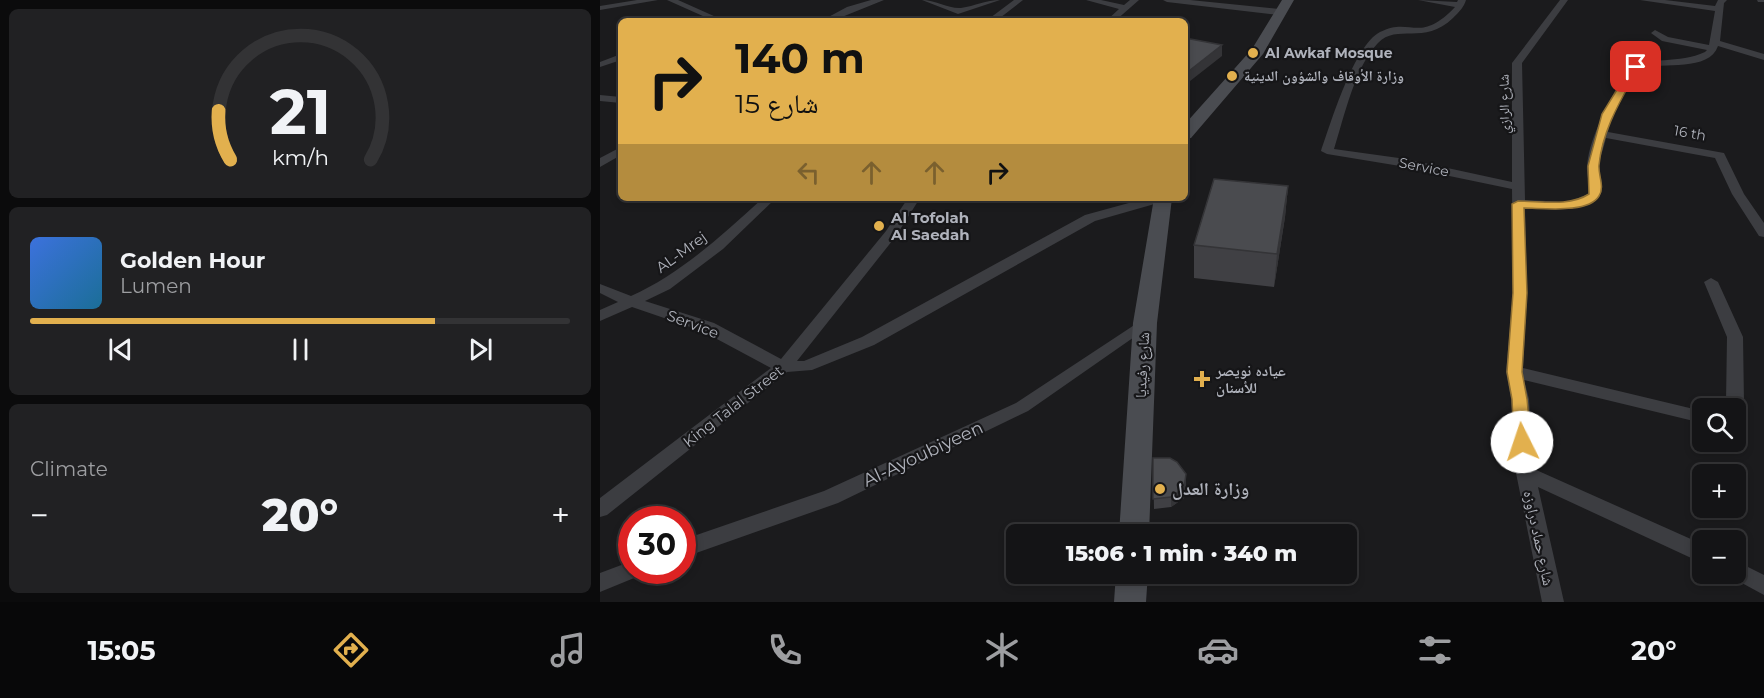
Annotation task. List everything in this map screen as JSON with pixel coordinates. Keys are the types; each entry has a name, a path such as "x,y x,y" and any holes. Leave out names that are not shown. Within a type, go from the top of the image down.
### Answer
{"main road":[{"path":"1188,131 1258,51 1284,6"},
{"name":"شارع رفيديا","path":"1134,524 1144,323 1162,201"},
{"path":"1130,602 1131,584"}],"street":[{"path":"600,9 654,0"},
{"path":"671,0 709,18"},
{"path":"831,18 850,9 880,0"},
{"path":"926,0 958,11 996,0"},
{"path":"994,18 1019,0"},
{"path":"1089,0 1126,8"},
{"path":"1114,18 1135,0"},
{"path":"1167,0 1284,6"},
{"path":"1422,0 1461,2"},
{"name":"شارع الرازي","path":"1519,196 1517,63 1564,0"},
{"path":"1602,134 1607,114 1632,69 1649,64 1691,61 1704,57 1714,45 1722,4 1644,0"},
{"name":"Service","path":"1461,2 1432,30 1390,33 1379,37 1366,52 1350,86 1327,151 1406,163 1519,196 1568,206 1590,200 1596,191 1593,166 1602,134"},
{"path":"1655,33 1665,39 1714,45 1764,57"},
{"path":"602,65 618,58"},
{"path":"600,98 618,100"},
{"name":"16 th","path":"1602,134 1720,155 1738,194 1764,233"},
{"path":"600,163 618,152"},
{"name":"شارع حماد دراوزه","path":"1519,196 1520,293 1514,372 1520,399 1525,473 1553,602"},
{"name":"AL-Mrej","path":"600,316 628,301 665,286 718,246 767,201"},
{"name":"King Talal Street","path":"600,509 783,368 891,233 912,201"},
{"path":"783,368 806,366 868,341 1090,218 1151,201"},
{"path":"1711,282 1735,337 1735,398"},
{"name":"Service","path":"600,288 628,301 708,327 783,368"},
{"name":"Al-Ayoubiyeen","path":"696,544 831,497 1022,407 1144,323"},
{"path":"1514,372 1692,415"},
{"path":"1525,473 1692,549"},
{"path":"600,583 618,576"},
{"path":"1746,576 1764,586"}],"building":[{"path":"1188,39 1222,45 1188,72"},
{"path":"1214,179 1288,186 1277,254 1194,245"},
{"path":"1153,458 1170,458 1177,462 1186,474 1184,488 1171,497 1153,499"}],"place":[{"name":"Al Awkaf Mosque","path":"1253,53"},
{"name":"وزارة الأوقاف والشؤون الدينية","path":"1232,76"},
{"name":"Al Tofolah Al Saedah","path":"879,226"},
{"name":"عياده نويصر للأسنان","path":"1202,379"},
{"name":"وزارة العدل","path":"1160,489"}],"route":[{"path":"1522,442 1520,399 1514,372 1520,293 1518,204 1568,206 1590,200 1594,196 1596,188 1593,166 1607,114 1627,80 1627,74 1636,67"}]}
